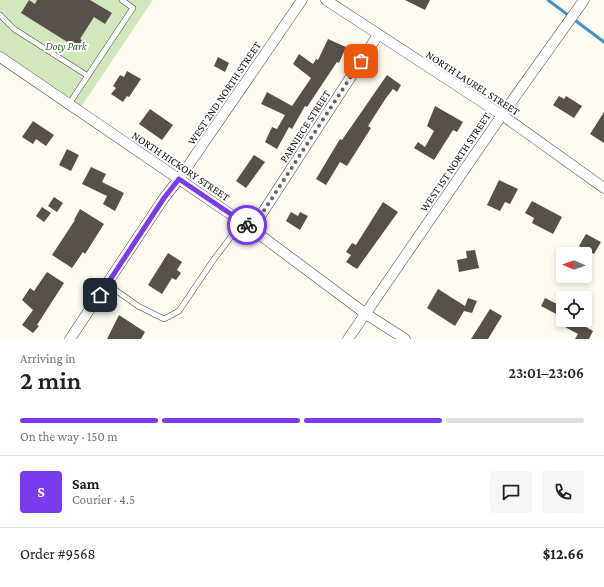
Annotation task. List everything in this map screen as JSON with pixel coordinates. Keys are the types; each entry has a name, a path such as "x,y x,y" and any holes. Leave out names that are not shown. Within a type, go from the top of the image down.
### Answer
{"street":[{"name":"WEST 2ND NORTH STREET","path":"70,339 164,198 179,179 302,0"},
{"name":"NORTH LAUREL STREET","path":"326,0 502,115 604,188"},
{"name":"WEST 1ST NORTH STREET","path":"348,339 502,115 584,0"},
{"name":"PARNIECE STREET","path":"252,229 378,35"},
{"name":"NORTH HICKORY STREET","path":"0,57 242,222 366,314 405,339"}],"lane":[{"path":"69,104 133,8 122,0"},
{"path":"0,15 14,28 88,76"},
{"path":"107,284 138,306 164,319 179,311 212,262 242,222"}],"green space":[{"name":"Doty Park","path":"0,0 153,0 79,110 0,57"}],"building":[{"path":"29,0 35,4 37,0 90,0 112,13 105,24 94,17 80,39 85,42 80,50 21,13"},
{"path":"405,0 430,0 425,10"},
{"path":"328,39 346,47 339,63 337,62 307,107 305,106 292,129 289,127 277,149 265,142 272,127 277,129 285,115 261,104 267,92 292,106 311,78 293,64 299,54 313,64 316,59 318,60"},
{"path":"218,57 229,63 225,72 214,66"},
{"path":"127,71 141,79 129,97 127,96 123,102 111,94 116,88 113,86 120,75 124,77"},
{"path":"387,75 401,85 397,92 393,89 386,98 368,126 371,128 347,166 340,162 326,185 316,179 340,139 342,140"},
{"path":"559,96 564,99 566,96 582,106 574,118 553,105"},
{"path":"435,106 463,122 457,132 453,130 434,160 414,148 418,142 425,147 434,131 427,126"},
{"path":"150,109 173,125 162,140 139,124"},
{"path":"604,112 604,143 590,134"},
{"path":"33,121 54,135 46,146 36,139 33,144 22,137"},
{"path":"67,149 79,155 71,171 59,165"},
{"path":"254,155 265,162 246,188 236,181"},
{"path":"91,167 106,174 102,182 124,193 115,211 103,204 107,196 82,184"},
{"path":"499,180 518,189 510,204 505,202 500,211 487,205"},
{"path":"54,197 63,203 57,212 48,206"},
{"path":"532,201 562,217 553,234 532,223 534,218 525,213"},
{"path":"383,202 398,212 357,269 346,262 351,255 346,252 352,243 356,245"},
{"path":"42,207 51,213 44,222 36,216"},
{"path":"80,209 104,224 85,254 83,252 72,268 52,255 75,220"},
{"path":"291,212 298,216 300,212 308,216 300,230 286,221"},
{"path":"586,234 601,242 594,254 592,253 592,247 579,246"},
{"path":"475,250 479,268 459,272 457,260 467,258 466,251"},
{"path":"168,253 182,262 177,270 181,273 176,280 172,278 162,294 148,285"},
{"path":"47,272 64,283 37,325 39,326 33,333 22,325 33,310 22,300 30,288 34,291"},
{"path":"438,289 465,306 468,298 477,301 472,313 464,311 455,326 427,308"},
{"path":"545,298 556,304 556,314 541,306"},
{"path":"490,309 502,316 488,339 471,339"},
{"path":"119,315 145,332 141,339 107,339"},
{"path":"565,327 586,327 593,331 589,339 575,339 578,334"}],"waterway":[{"path":"548,0 604,42"}],"way so far":[{"path":"247,225 252,229 361,61"}],"route":[{"path":"100,295 164,198 179,179 247,225"}]}
